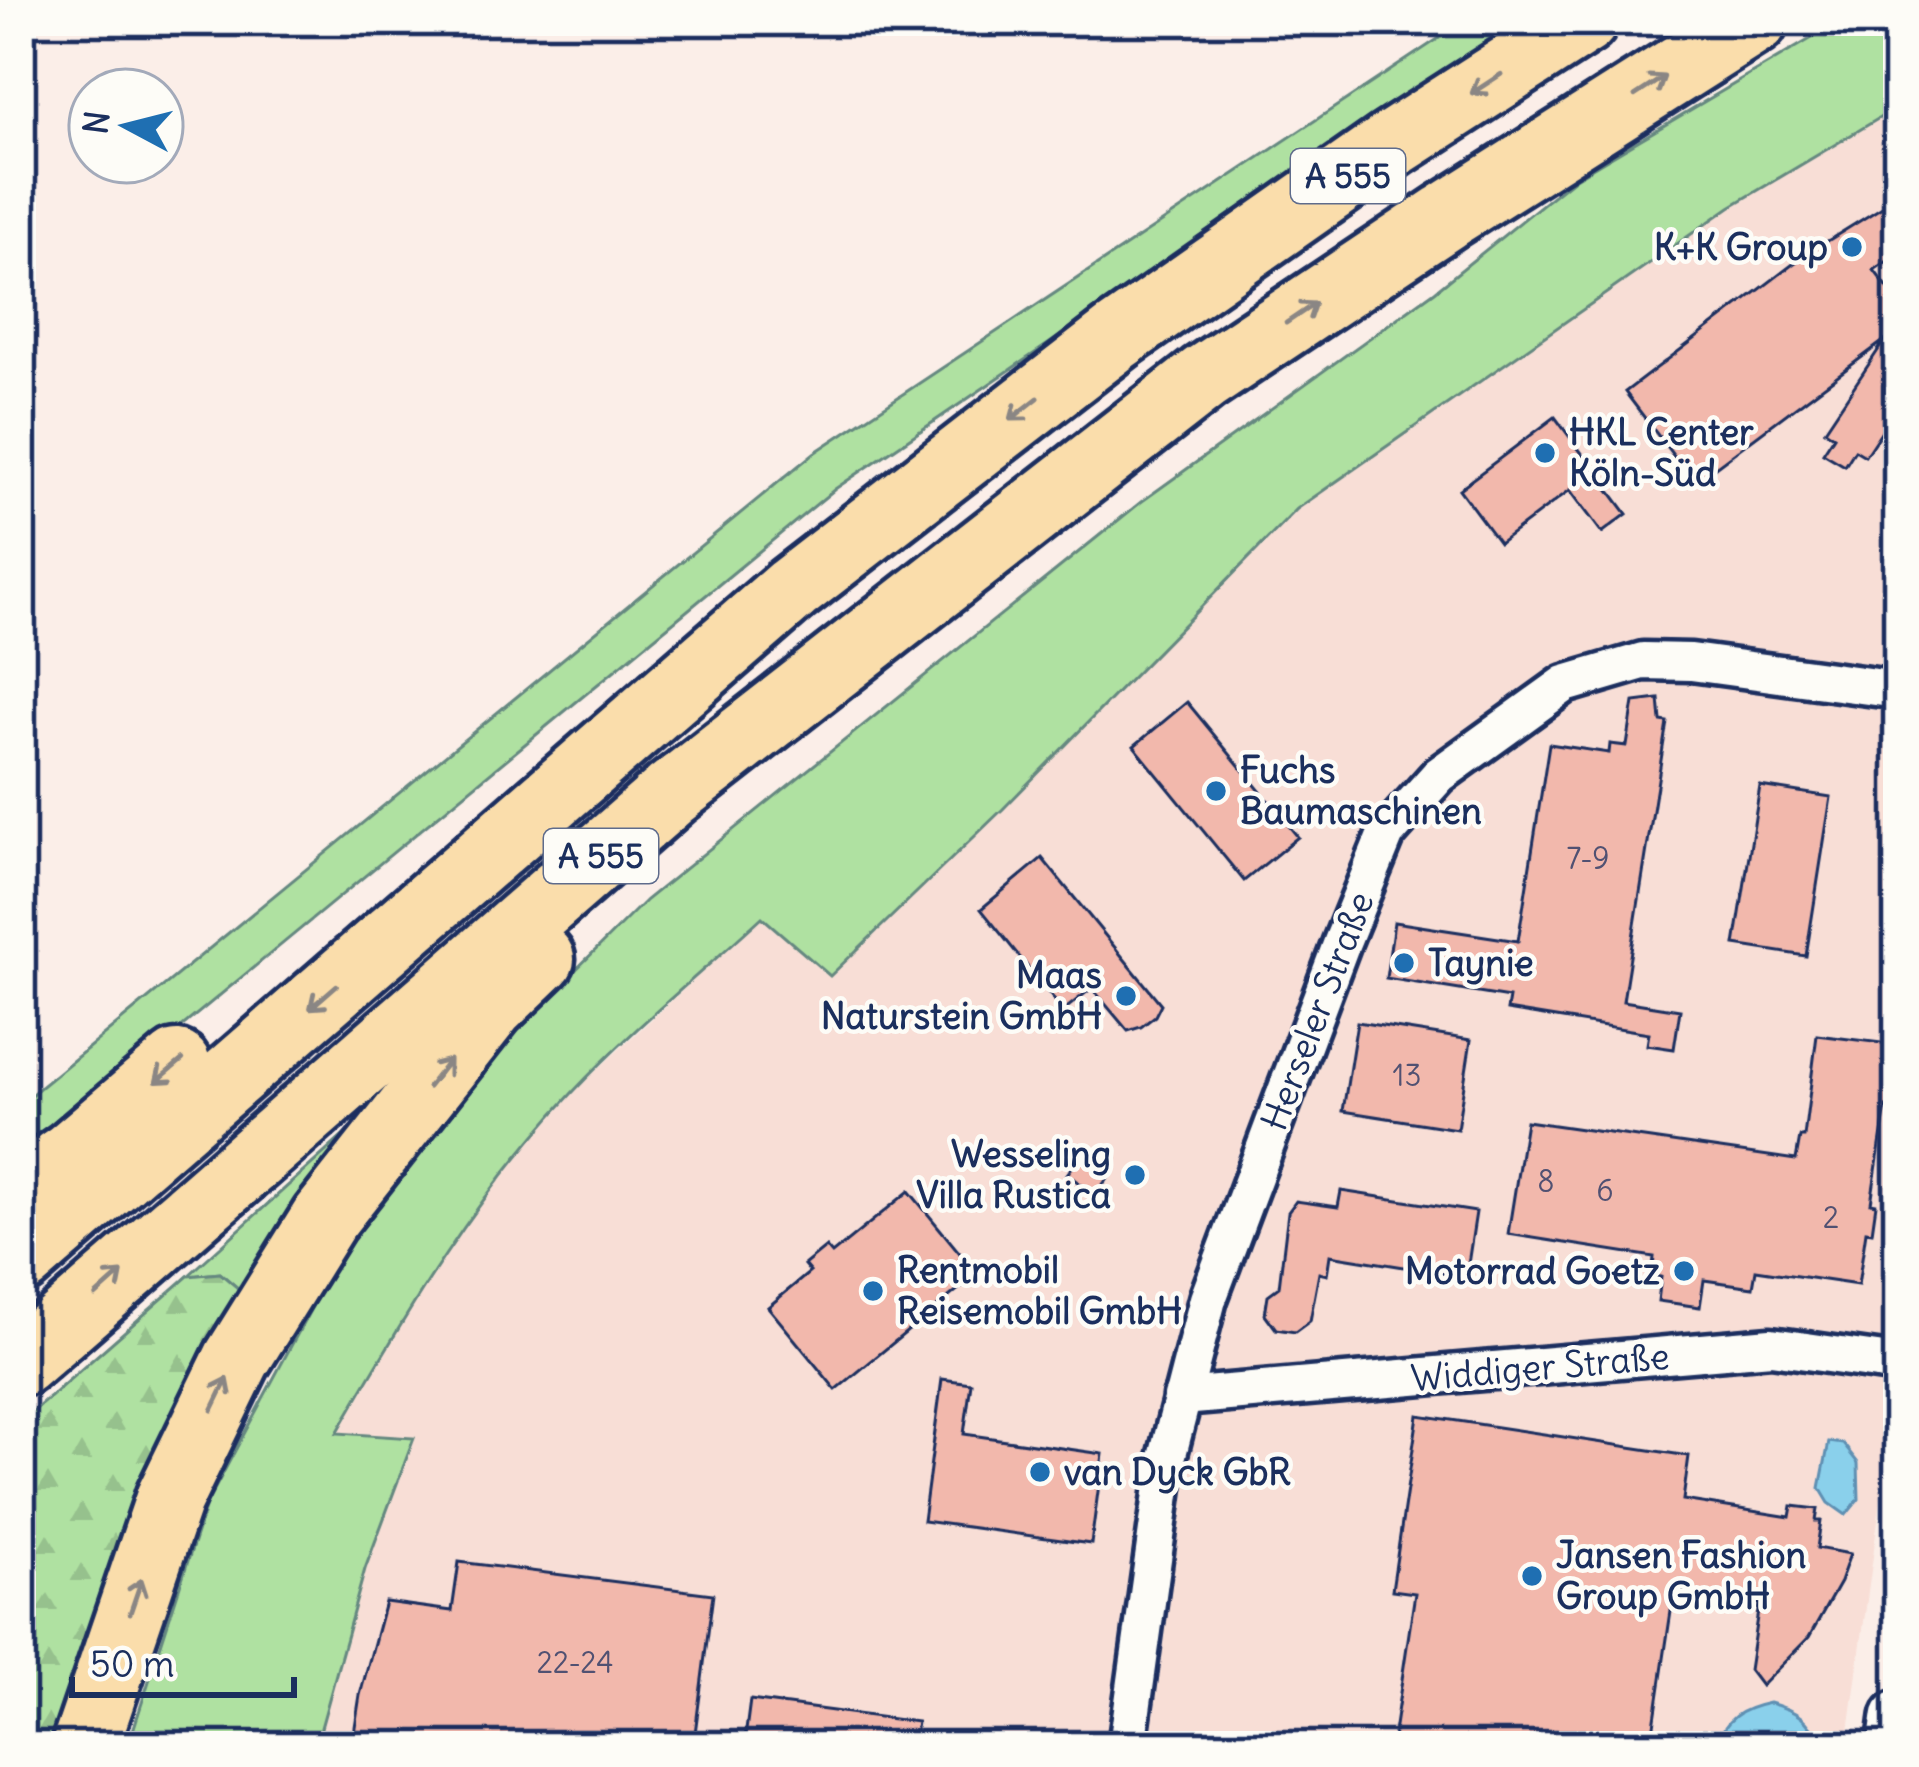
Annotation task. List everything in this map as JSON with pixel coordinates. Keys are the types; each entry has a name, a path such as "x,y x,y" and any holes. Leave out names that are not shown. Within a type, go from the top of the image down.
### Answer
{"highway":[{"name":"A 555","path":"21,1260 792,589 1116,338 1393,144 1584,21"},
{"name":"A 555","path":"21,1362 671,794 1204,378 1445,217 1754,21"},
{"path":"85,1746 170,1499 237,1359 324,1219 490,1007 638,867 1132,469 1204,378"},
{"path":"21,1189 71,1154 508,785 643,681 792,589"}],"main road":[{"path":"1894,1746 1898,1717"}],"street":[{"name":"Herseler Straße","path":"1127,1746 1167,1458 1208,1299 1386,834 1439,775 1565,685 1643,661 1691,662 1898,690"},
{"name":"Widdiger Straße","path":"1182,1397 1771,1346 1898,1364"}],"shaded area":[{"path":"1898,107 1898,1373 1847,1746 316,1746 365,1569 413,1439 336,1434 426,1279 495,1183 574,1091 762,917 830,976 1003,809 1297,509 1730,207"}],"green space":[{"path":"1465,21 1523,21 835,489 50,1135 21,1154 21,1103 814,453"},
{"path":"1841,21 1898,21 1898,107 1730,207 1297,509 1003,809 830,976 762,917 595,1070 473,1214 337,1433 414,1438 365,1569 316,1746 128,1746 206,1505 346,1243 504,1041 646,900 1141,502 1435,291 1575,178"},
{"path":"436,1052 92,1633 175,1415 239,1289 220,1273 188,1276"},
{"path":"220,1273 239,1289 157,1455 54,1746 21,1746 21,1422 188,1276"}],"water":[{"path":"1829,1442 1843,1444 1858,1463 1859,1499 1846,1515 1829,1503 1820,1488"},
{"path":"1769,1703 1801,1717 1820,1746 1715,1746 1735,1716"}],"building":[{"path":"1887,204 1898,222 1898,254 1874,270 1898,302 1898,406 1865,456 1855,450 1845,466 1823,453 1834,436 1825,430 1885,340 1694,483 1625,392 1805,255"},
{"name":"HKL Center Köln-Süd","path":"1555,417 1627,514 1602,533 1570,490 1499,543 1459,489"},
{"path":"1659,699 1661,721 1667,722 1623,1001 1680,1010 1674,1049 1647,1045 1649,1033 1507,1010 1509,998 1386,978 1394,922 1518,941 1549,744 1609,753 1610,744 1627,746 1634,702"},
{"name":"Fuchs Baumaschinen","path":"1187,702 1298,837 1244,881 1134,746"},
{"path":"1760,786 1831,797 1806,956 1735,945"},
{"path":"1042,858 1161,1004 1141,1027 1128,1031 1092,988 1063,1011 981,909"},
{"path":"1357,1022 1471,1040 1457,1129 1343,1111"},
{"path":"1817,1035 1898,1045 1898,1109 1886,1107 1871,1203 1876,1204 1872,1232 1866,1231 1858,1285 1756,1270 1753,1287 1704,1280 1700,1307 1658,1301 1661,1277 1652,1276 1654,1257 1508,1234 1526,1121 1796,1160 1800,1137 1804,1137"},
{"path":"1082,1154 1110,1175 1095,1195 1067,1174"},
{"name":"Rentmobil Reisemobil GmbH","path":"909,1191 977,1274 836,1390 768,1307 810,1272 804,1265 826,1247 832,1254"},
{"path":"1341,1191 1476,1212 1466,1277 1330,1255 1327,1275 1319,1273 1310,1321 1295,1332 1276,1329 1265,1314 1268,1295 1279,1287 1288,1212 1296,1201 1338,1207"},
{"path":"942,1379 971,1383 964,1434 1103,1454 1091,1544 923,1521"},
{"name":"Jansen Fashion Group GmbH","path":"1418,1415 1689,1456 1683,1500 1790,1517 1792,1506 1818,1509 1817,1548 1850,1554 1840,1582 1809,1637 1761,1686 1749,1670 1759,1604 1674,1591 1651,1746 1392,1746 1415,1593 1392,1590"},
{"path":"459,1562 713,1594 694,1741 659,1736 657,1746 352,1746 385,1602 452,1611"},
{"path":"750,1700 917,1722 913,1746 744,1746"}],"place":[{"name":"K+K Group","path":"1852,247"},
{"name":"HKL Center Köln-Süd","path":"1545,453"},
{"name":"Fuchs Baumaschinen","path":"1216,791"},
{"name":"Taynie","path":"1404,963"},
{"name":"Maas Naturstein GmbH","path":"1126,996"},
{"name":"Wesseling Villa Rustica","path":"1135,1175"},
{"name":"Motorrad Goetz","path":"1684,1271"},
{"name":"Rentmobil Reisemobil GmbH","path":"873,1291"},
{"name":"van Dyck GbR","path":"1040,1472"},
{"name":"Jansen Fashion Group GmbH","path":"1532,1576"}]}
